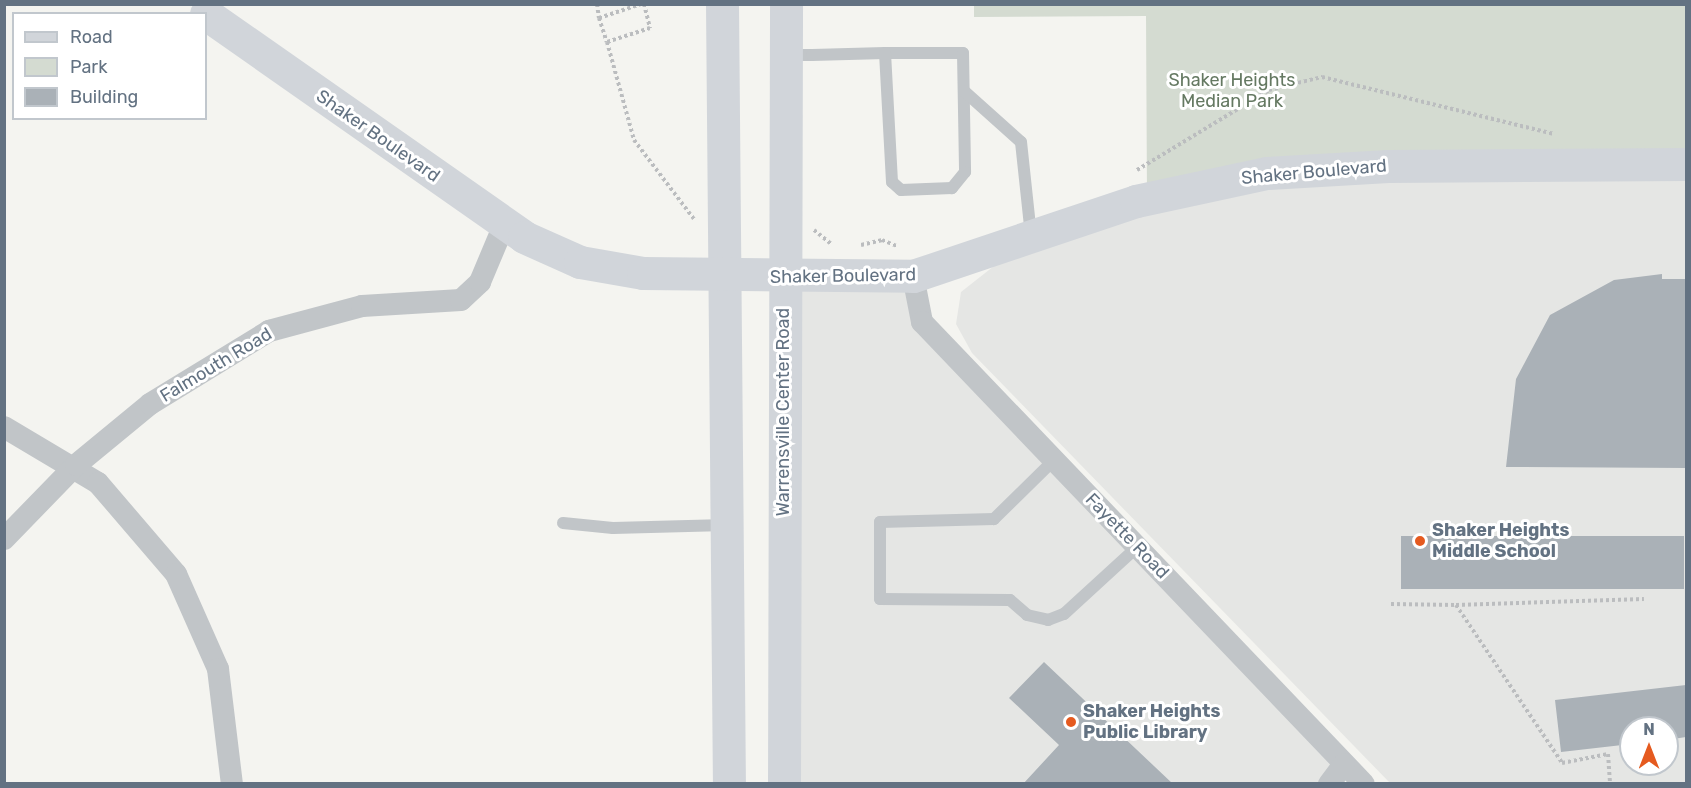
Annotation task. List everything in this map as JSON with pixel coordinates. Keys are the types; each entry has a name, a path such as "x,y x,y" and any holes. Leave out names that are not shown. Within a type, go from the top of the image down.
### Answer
{"main road":[{"path":"722,4 727,277 729,783"},
{"name":"Warrensville Center Road","path":"784,783 786,4"},
{"name":"Shaker Boulevard","path":"207,15 504,225 551,251 599,267 727,277 913,276 1136,201 1267,173 1417,165 1686,164"}],"street":[{"name":"Falmouth Road","path":"4,539 76,465 190,376 268,331 362,306 461,300 480,282 504,225"},
{"name":"Fayette Road","path":"913,276 922,322 1364,783"},
{"path":"4,427 76,465 118,501 157,546 193,603 218,669 232,783"},
{"path":"1329,783 1344,764"}],"lane":[{"path":"787,55 963,53 965,172 960,184 901,190 888,173 885,54"},
{"path":"964,91 1021,142 1031,238"},
{"path":"1055,459 994,519 880,522 880,598 1010,600 1027,615 1048,620 1064,614 1137,547"},
{"path":"563,523 613,528 727,525"}],"path":[{"path":"597,4 634,140 695,220"},
{"path":"599,18 642,4 650,28 607,42"},
{"path":"1391,604 1456,605 1644,599"},
{"path":"1456,605 1562,763 1608,754 1610,783"}],"shaded area":[{"name":"Shaker Heights Middle School","path":"1686,176 1686,783 1390,783 972,353 956,324 961,292 994,266 1101,225 1278,183"},
{"path":"785,278 893,278 1344,764 1329,784 784,784"}],"green space":[{"name":"Shaker Heights Median Park","path":"974,5 1686,5 1686,164 1426,165 1147,199 1146,16 974,17"}],"building":[{"name":"Shaker Heights Middle School","path":"1662,274 1662,279 1686,279 1686,468 1506,467 1516,379 1550,315 1614,280"},
{"name":"Shaker Heights Middle School","path":"1401,536 1684,536 1684,589 1401,589"},
{"name":"Shaker Heights Public Library","path":"1044,662 1173,784 1023,784 1059,745 1009,698"},
{"path":"1686,685 1686,737 1679,738 1679,716 1619,716 1619,745 1561,752 1555,700"}],"place":[{"name":"Shaker Heights Middle School","path":"1420,541"},
{"name":"Shaker Heights Public Library","path":"1071,722"}]}
